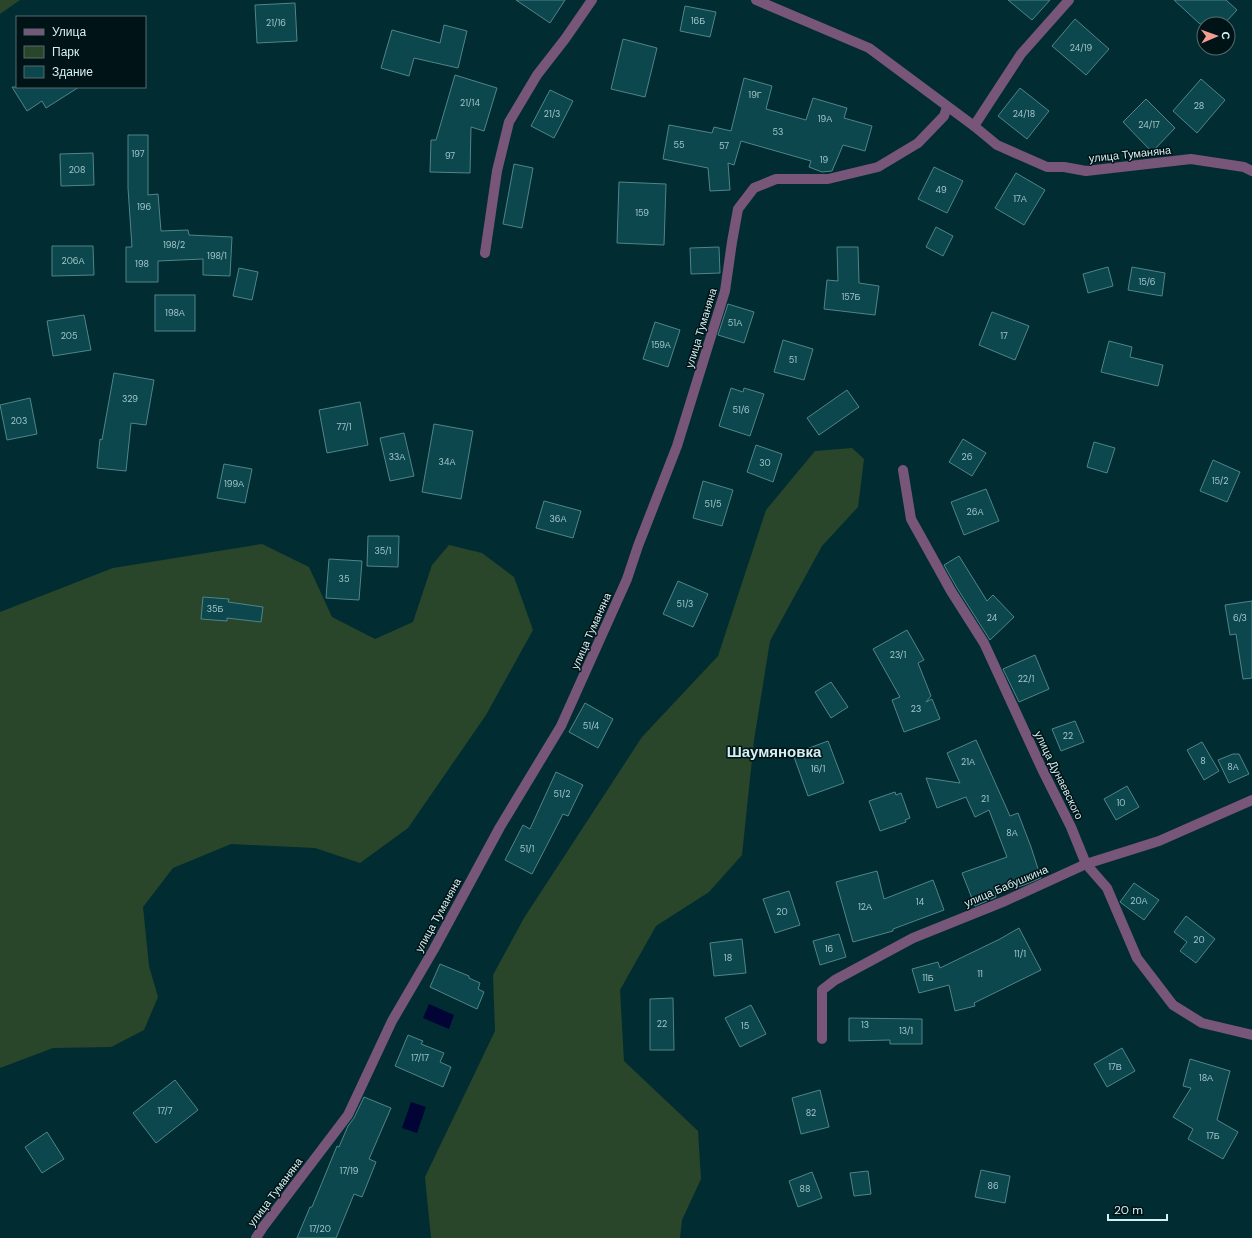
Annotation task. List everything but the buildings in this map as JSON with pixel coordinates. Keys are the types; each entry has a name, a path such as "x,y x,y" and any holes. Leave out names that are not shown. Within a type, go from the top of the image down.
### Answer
{"street":[{"path":"485,253 497,171 509,122 537,75 565,39 592,0"},
{"name":"улица Туманяна","path":"756,0 869,48 974,126 997,145 1047,167 1064,167 1086,171 1191,159 1249,167"},
{"path":"974,126 1021,54 1069,0"},
{"name":"улица Туманяна","path":"256,1238 348,1115 392,1021 434,949 500,827 561,726 627,579 638,546 677,446 725,291 738,209 754,188 776,178 828,179 878,167 918,143 944,116 947,107"},
{"name":"улица Дунаевского","path":"903,470 911,519 951,591 984,643 1042,769 1071,827 1086,864 1107,888 1137,958 1173,1005 1202,1023 1252,1036"},
{"name":"улица Бабушкина","path":"822,1039 822,990 834,980 913,938 1005,901 1086,864 1159,841 1252,800"}],"green space":[{"path":"0,0 20,0 0,14"},
{"path":"852,448 864,459 858,507 822,546 770,641 754,740 742,855 709,892 656,926 620,990 624,1061 698,1131 701,1179 682,1220 680,1238 431,1238 425,1177 495,1031 493,975 524,918 642,737 718,656 766,510 815,451"},
{"path":"262,544 309,567 332,617 375,639 413,622 432,565 449,545 482,553 514,577 533,630 486,715 408,828 360,863 315,848 231,844 173,868 143,907 149,966 158,997 144,1030 111,1047 53,1048 0,1068 0,612 113,568"}],"shaded area":[{"path":"429,1004 454,1015 449,1029 423,1018"},
{"path":"411,1102 426,1107 417,1133 402,1128"}],"district":[{"name":"Шаумяновка","path":"774,752"}]}
